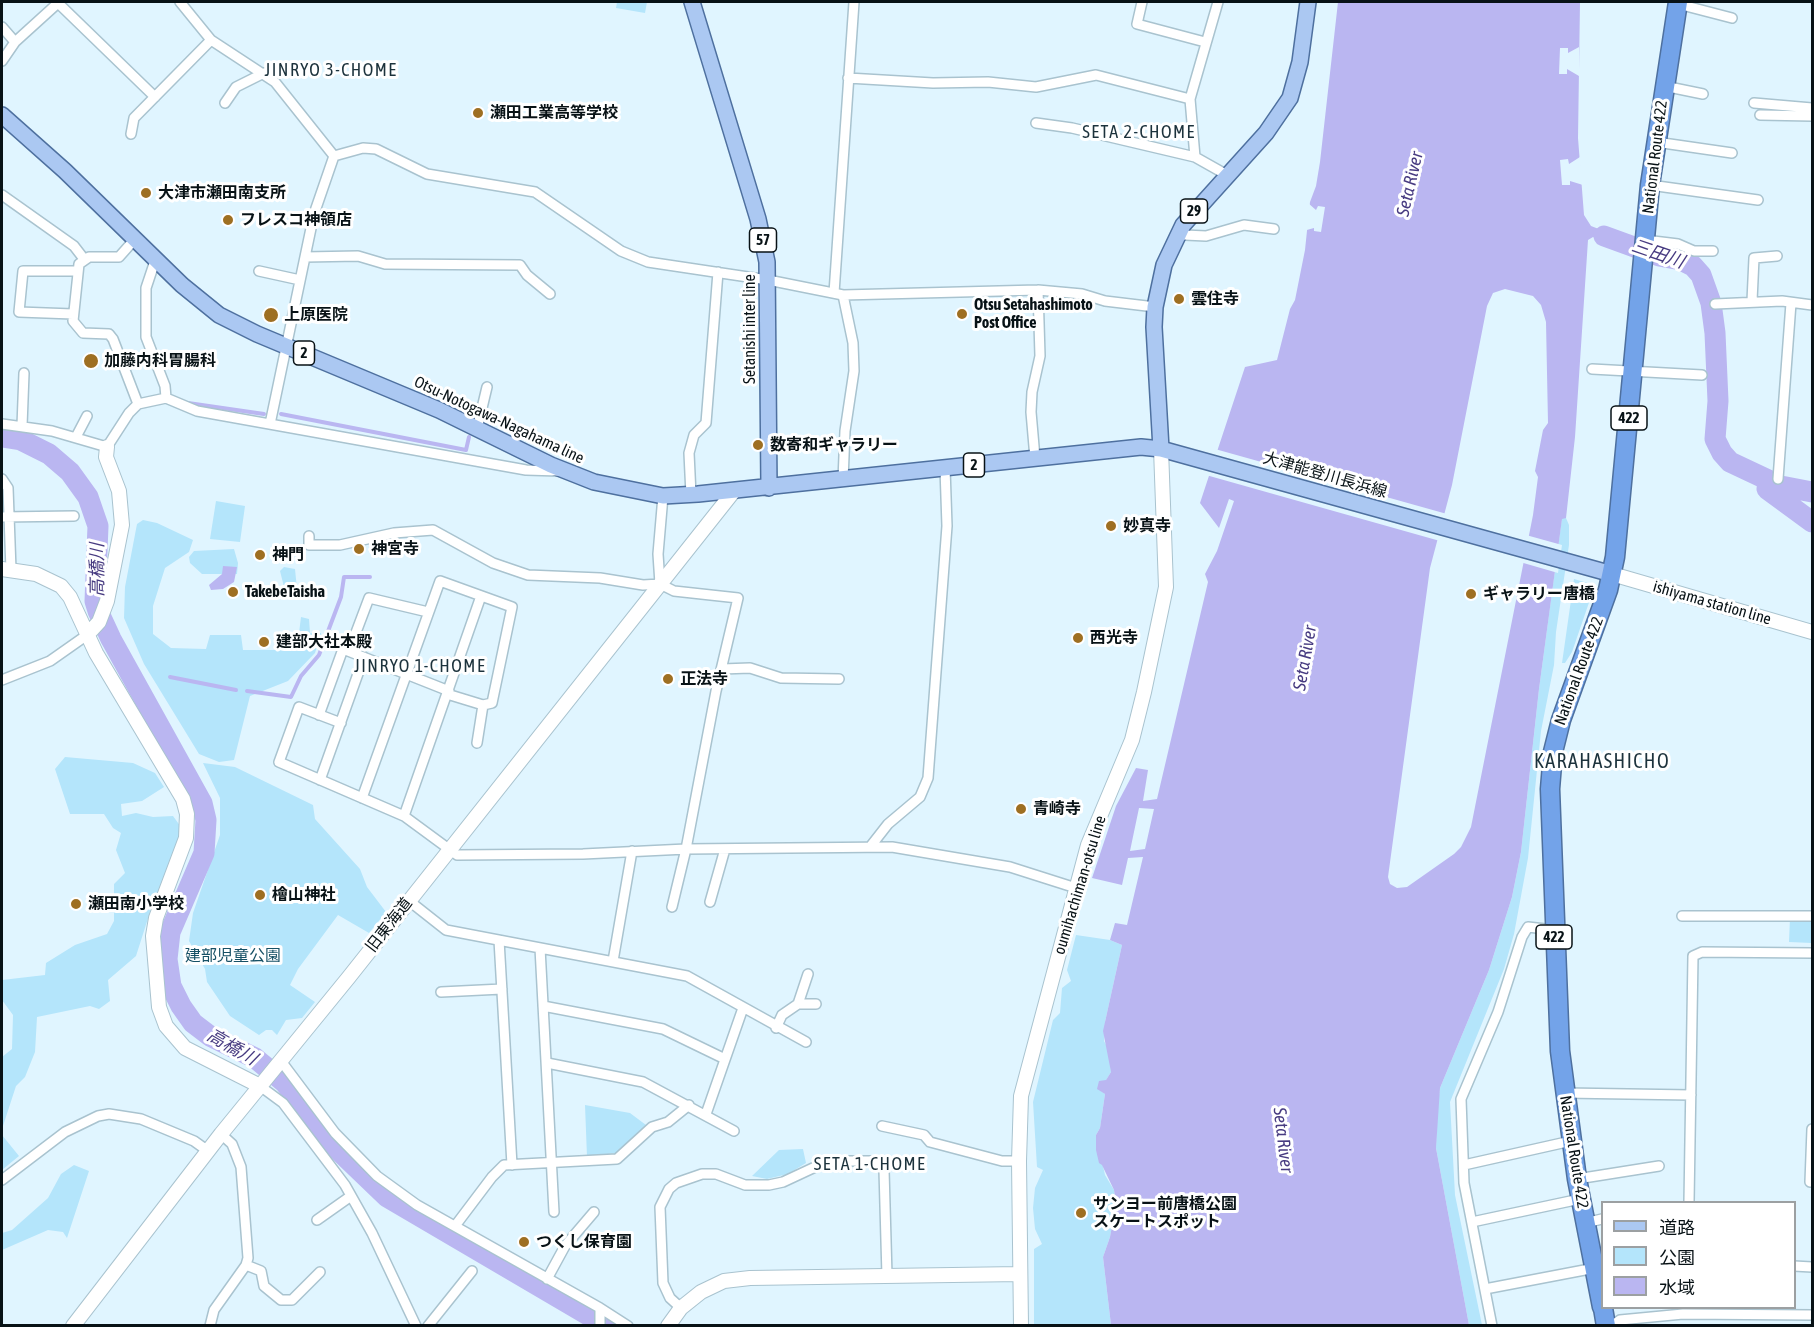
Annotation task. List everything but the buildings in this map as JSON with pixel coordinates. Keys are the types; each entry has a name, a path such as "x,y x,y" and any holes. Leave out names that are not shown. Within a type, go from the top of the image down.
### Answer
{"highway":[{"name":"National Route 422","path":"1601,1293 1594,1221 1580,1199 1559,1033 1549,821 1553,752 1567,701 1612,574 1650,185 1678,3"},
{"name":"National Route 422","path":"1603,1309 1606,1326"}],"main road":[{"name":"Setanishi inter line","path":"692,2 758,219 768,280 769,488"},
{"name":"29","path":"1161,449 1155,307 1164,265 1178,232 1266,133 1290,98 1300,62 1308,2"},
{"name":"Otsu-Notogawa-Nagahama line","path":"2,115 219,315 439,410 561,470 594,482 663,496 691,495 1140,447 1180,453"},
{"name":"大津能登川長浜線","path":"1180,453 1612,574"}],"street":[{"path":"2,61 15,42 58,2 155,97"},
{"path":"180,2 211,40 275,82 334,156"},
{"path":"843,480 845,431 854,371 853,343 838,294 848,78 854,2"},
{"path":"1142,2 1137,24 1205,42"},
{"path":"1195,157 1190,99 1218,2"},
{"path":"1678,3 1732,18"},
{"path":"2,27 15,42"},
{"path":"131,134 134,118 211,40"},
{"path":"225,103 236,87 264,73"},
{"path":"848,78 933,83 988,82 1036,87 1096,75 1190,99"},
{"path":"1664,86 1703,94"},
{"path":"1754,103 1812,108"},
{"path":"1760,115 1771,118 1812,116"},
{"path":"1036,123 1072,128 1195,157 1227,175"},
{"path":"1656,142 1732,153"},
{"path":"334,156 363,148 376,149 436,176 535,192 630,256 648,262 768,280 838,294 1038,290 1082,294 1105,301 1155,307"},
{"path":"270,424 314,214 334,156"},
{"path":"1650,185 1758,200"},
{"path":"2,195 74,246 84,258"},
{"path":"1178,232 1185,236 1206,236 1244,225 1274,229"},
{"path":"84,258 119,257 135,239"},
{"path":"1645,241 1678,244 1694,251 1713,251"},
{"path":"305,257 358,256 385,264 520,266 527,275 550,294"},
{"path":"1752,301 1754,258 1777,256"},
{"path":"84,258 77,271 73,321 83,333 109,334 113,339 138,404"},
{"path":"156,258 146,288 146,337 165,386 166,398"},
{"path":"73,314 19,312 23,271 77,271"},
{"path":"259,271 300,280"},
{"path":"691,495 690,453 694,435 706,423 718,272"},
{"path":"1035,458 1031,412 1032,392 1040,356 1038,290"},
{"path":"1715,304 1752,301 1812,305"},
{"path":"1778,479 1791,303"},
{"path":"1592,369 1702,375"},
{"path":"22,426 24,373"},
{"path":"477,429 487,387"},
{"path":"2,680 50,661 90,632 107,601 117,556 122,515 119,490 106,457 107,447 129,412 138,404 166,398 197,411 526,470 561,470"},
{"path":"76,438 87,416"},
{"path":"2,424 22,426 107,447"},
{"name":"oumihachiman-otsu line","path":"1021,1326 1018,1161 1021,1096 1093,831 1132,740 1164,600 1166,564 1161,449"},
{"path":"870,847 888,824 920,797 928,778 946,526 945,468"},
{"path":"2,479 8,488 5,517 6,570 36,574 62,585 183,799 187,814 186,838 156,918 153,936 162,1016 175,1038 185,1048 262,1083 283,1103 351,1196 416,1326"},
{"name":"旧東海道","path":"73,1326 221,1134 734,491"},
{"path":"660,584 658,554 663,496"},
{"path":"5,517 74,516"},
{"path":"309,536 309,545 340,545 394,534 433,530 493,563 522,574 600,578 642,585 660,584 674,591 738,598 672,907"},
{"name":"ishiyama station line","path":"1612,574 1812,632"},
{"path":"319,715 343,649 406,674 448,693 483,705 492,703 512,607 440,581 428,612 406,674 362,798"},
{"path":"404,816 481,596"},
{"path":"349,651 369,598 428,612"},
{"path":"320,780 364,657"},
{"path":"722,669 750,668 781,678 839,679"},
{"path":"477,743 483,705"},
{"path":"340,723 299,707 279,762 404,816 457,855 870,847 927,852 992,864 1076,888"},
{"path":"710,902 725,849"},
{"path":"613,961 632,851"},
{"path":"408,900 446,930 687,976 776,1028 806,1042"},
{"path":"1682,916 1812,916"},
{"path":"1492,1326 1472,1222 1464,1165 1461,1099 1498,1012 1522,937 1528,927 1554,930"},
{"path":"499,940 512,1165"},
{"path":"540,948 554,1212"},
{"path":"1689,1201 1693,956 1702,952 1812,953"},
{"path":"776,1028 782,1015 798,1004 808,974"},
{"path":"441,992 502,989"},
{"path":"798,1004 816,1005"},
{"path":"543,1006 663,1029 725,1059"},
{"path":"706,1114 743,1008"},
{"path":"279,1063 335,1133 377,1176 417,1205 628,1326"},
{"path":"546,1063 643,1082 734,1131"},
{"path":"1565,1093 1691,1095"},
{"path":"455,1226 492,1177 504,1166 617,1159 652,1127 668,1122 689,1105"},
{"path":"2,1180 65,1132 109,1114 141,1119 194,1141 208,1151"},
{"path":"882,1126 924,1135 930,1142 1002,1161 1018,1161"},
{"path":"1812,1129 1810,1182 1812,1182"},
{"path":"210,1326 218,1303 246,1265 241,1167 232,1144 221,1134"},
{"path":"1464,1165 1571,1141"},
{"path":"681,1308 670,1298 663,1283 660,1207 663,1198 676,1183 702,1174 716,1174 745,1185 769,1185 783,1182 828,1161 875,1161 884,1170 887,1276"},
{"path":"1577,1179 1659,1166"},
{"path":"317,1220 351,1196"},
{"path":"1472,1222 1580,1199"},
{"path":"547,1279 565,1246 594,1212"},
{"path":"1485,1289 1596,1259"},
{"path":"246,1265 261,1271 264,1286 281,1300 292,1300 320,1272"},
{"path":"1796,1266 1812,1267"},
{"path":"428,1326 472,1271"},
{"path":"668,1326 681,1308 701,1292 724,1281 750,1278 1020,1274"},
{"path":"600,1311 600,1326"},
{"path":"1611,1326 1620,1320 1683,1314 1812,1315"}],"green space":[{"path":"617,2 647,2 645,13 616,8"},
{"path":"216,501 245,506 240,542 210,539"},
{"path":"1562,518 1566,518 1569,525 1569,545 1556,632 1554,665 1541,731 1528,858 1514,934 1504,969 1450,1102 1455,1195 1482,1325 1469,1325 1436,1148 1437,1109 1440,1088 1489,970 1512,897 1521,852 1539,689"},
{"path":"143,520 157,523 193,540 189,552 165,568 153,606 153,634 171,648 206,649 210,635 241,635 243,650 276,650 277,635 299,633 301,617 309,619 310,633 321,633 315,653 288,681 250,696 234,760 219,762 199,754 144,664 124,618 125,587 137,524"},
{"path":"234,549 238,563 237,574 202,574 190,563 189,557 194,551"},
{"path":"284,567 295,569 297,589 295,592 287,591 284,587 280,571"},
{"path":"1574,579 1591,584 1594,588 1572,652 1565,663 1562,663"},
{"path":"65,757 133,763 155,773 164,787 142,801 121,804 122,816 136,813 153,817 173,816 181,827 180,842 151,909 136,956 108,980 110,1001 99,1009 90,1006 37,1017 35,1052 25,1077 16,1086 2,1129 2,1057 12,1049 13,1015 2,1000 2,980 45,975 46,963 75,945 107,934 114,921 114,884 125,873 116,850 121,833 113,828 104,814 70,814 55,769"},
{"name":"建部児童公園","path":"203,763 235,767 313,805 315,819 360,869 367,887 386,912 369,933 338,915 298,969 290,985 315,1002 302,1018 286,1020 277,1035 272,1030 266,1030 259,1035 230,1016 207,982 205,969 189,941 193,913 220,835 220,798"},
{"path":"1790,918 1812,921 1812,943 1789,942"},
{"path":"1076,935 1110,940 1122,945 1105,1022 1104,1041 1109,1050 1111,1072 1100,1090 1105,1094 1100,1128 1096,1135 1105,1175 1114,1190 1116,1204 1110,1237 1103,1257 1111,1325 1034,1325 1034,1249 1042,1244 1035,1229 1033,1208 1035,1188 1043,1170 1037,1167 1033,1102 1053,1020 1060,1013 1062,988 1071,981 1067,970"},
{"path":"585,1105 630,1113 646,1125 616,1153 587,1157"},
{"path":"2,1135 19,1156 2,1170"},
{"path":"803,1149 806,1163 788,1174 767,1179 752,1176 779,1150"},
{"path":"74,1165 89,1171 67,1238 63,1232 48,1230 2,1250 2,1233 12,1230 48,1198 61,1174"}],"water":[{"name":"Seta River","path":"1338,2 1580,2 1578,138 1584,215 1591,226 1630,241 1630,252 1593,237 1588,240 1575,437 1566,518 1562,519 1539,689 1521,852 1512,897 1489,970 1440,1088 1436,1148 1469,1325 1111,1325 1103,1257 1110,1237 1116,1204 1114,1190 1099,1163 1096,1150 1096,1135 1100,1128 1105,1094 1097,1089 1099,1081 1106,1080 1111,1072 1103,1031 1122,945 1110,940 1115,923 1127,925 1143,857 1128,858 1122,885 1092,878 1116,806 1136,768 1148,770 1143,801 1157,799 1208,582 1205,574 1217,551 1234,501 1229,499 1219,528 1200,503 1245,367 1277,360 1290,309 1295,300 1305,250 1310,202 1316,186","holes":["1505,289 1533,296 1541,305 1546,322 1548,423 1543,430 1535,471 1538,477 1533,515 1471,827 1461,847 1454,854 1407,887 1397,888 1390,884 1388,877 1430,568 1452,485 1487,306 1493,293","1139,808 1154,809 1145,849 1130,851"]},
{"path":"223,566 237,567 234,582 223,589 211,590 209,585 222,574"}],"pier":[{"path":"1579,47 1579,76 1567,69 1567,74 1559,74 1560,48 1568,48 1568,53"},
{"path":"1580,157 1583,185 1570,181 1570,185 1562,185 1560,160 1568,159 1569,164"},
{"path":"1308,203 1316,210 1318,206 1325,207 1321,232 1314,231 1314,228 1303,231"},
{"path":"1215,449 1447,514 1440,541 1206,475"},
{"path":"1526,535 1562,545 1558,573 1520,562"}],"waterway":[{"name":"三田川","path":"1604,236 1659,256 1681,260 1693,266 1701,275 1711,303 1715,333 1718,401 1715,439 1722,453 1730,462 1781,486 1812,492"},
{"path":"188,403 264,414"},
{"path":"281,414 466,450 469,437"},
{"name":"高橋川","path":"2,437 21,440 49,454 70,472 88,497 98,526 95,601 98,611 111,639 202,803 206,820 204,853 170,932 167,959 171,986 181,1006 193,1023 210,1036 255,1058 285,1083 337,1149 387,1197 607,1326"},
{"path":"1767,489 1812,522"},
{"path":"247,691 291,697 301,676 319,655 341,597 344,577 370,577"},
{"path":"170,677 236,690"}],"place":[{"name":"瀬田工業高等学校","path":"478,113"},
{"name":"大津市瀬田南支所","path":"146,193"},
{"name":"フレスコ神領店","path":"228,220"},
{"name":"雲住寺","path":"1179,299"},
{"name":"Otsu Setahashimoto Post Office","path":"962,314"},
{"name":"上原医院","path":"271,315"},
{"name":"加藤内科胃腸科","path":"91,361"},
{"name":"数寄和ギャラリー","path":"758,445"},
{"name":"妙真寺","path":"1111,526"},
{"name":"神宮寺","path":"359,549"},
{"name":"神門","path":"260,555"},
{"name":"TakebeTaisha","path":"233,592"},
{"name":"ギャラリー唐橋","path":"1471,594"},
{"name":"西光寺","path":"1078,638"},
{"name":"建部大社本殿","path":"264,642"},
{"name":"正法寺","path":"668,679"},
{"name":"青崎寺","path":"1021,809"},
{"name":"檜山神社","path":"260,895"},
{"name":"瀬田南小学校","path":"76,904"},
{"name":"サンヨー前唐橋公園 スケートスポット","path":"1081,1213"},
{"name":"つくし保育園","path":"524,1242"}],"district":[{"name":"JINRYO 3-CHOME","path":"331,70"},
{"name":"SETA 2-CHOME","path":"1139,132"},
{"name":"JINRYO 1-CHOME","path":"420,666"},
{"name":"KARAHASHICHO","path":"1602,762"},
{"name":"SETA 1-CHOME","path":"870,1164"}]}
